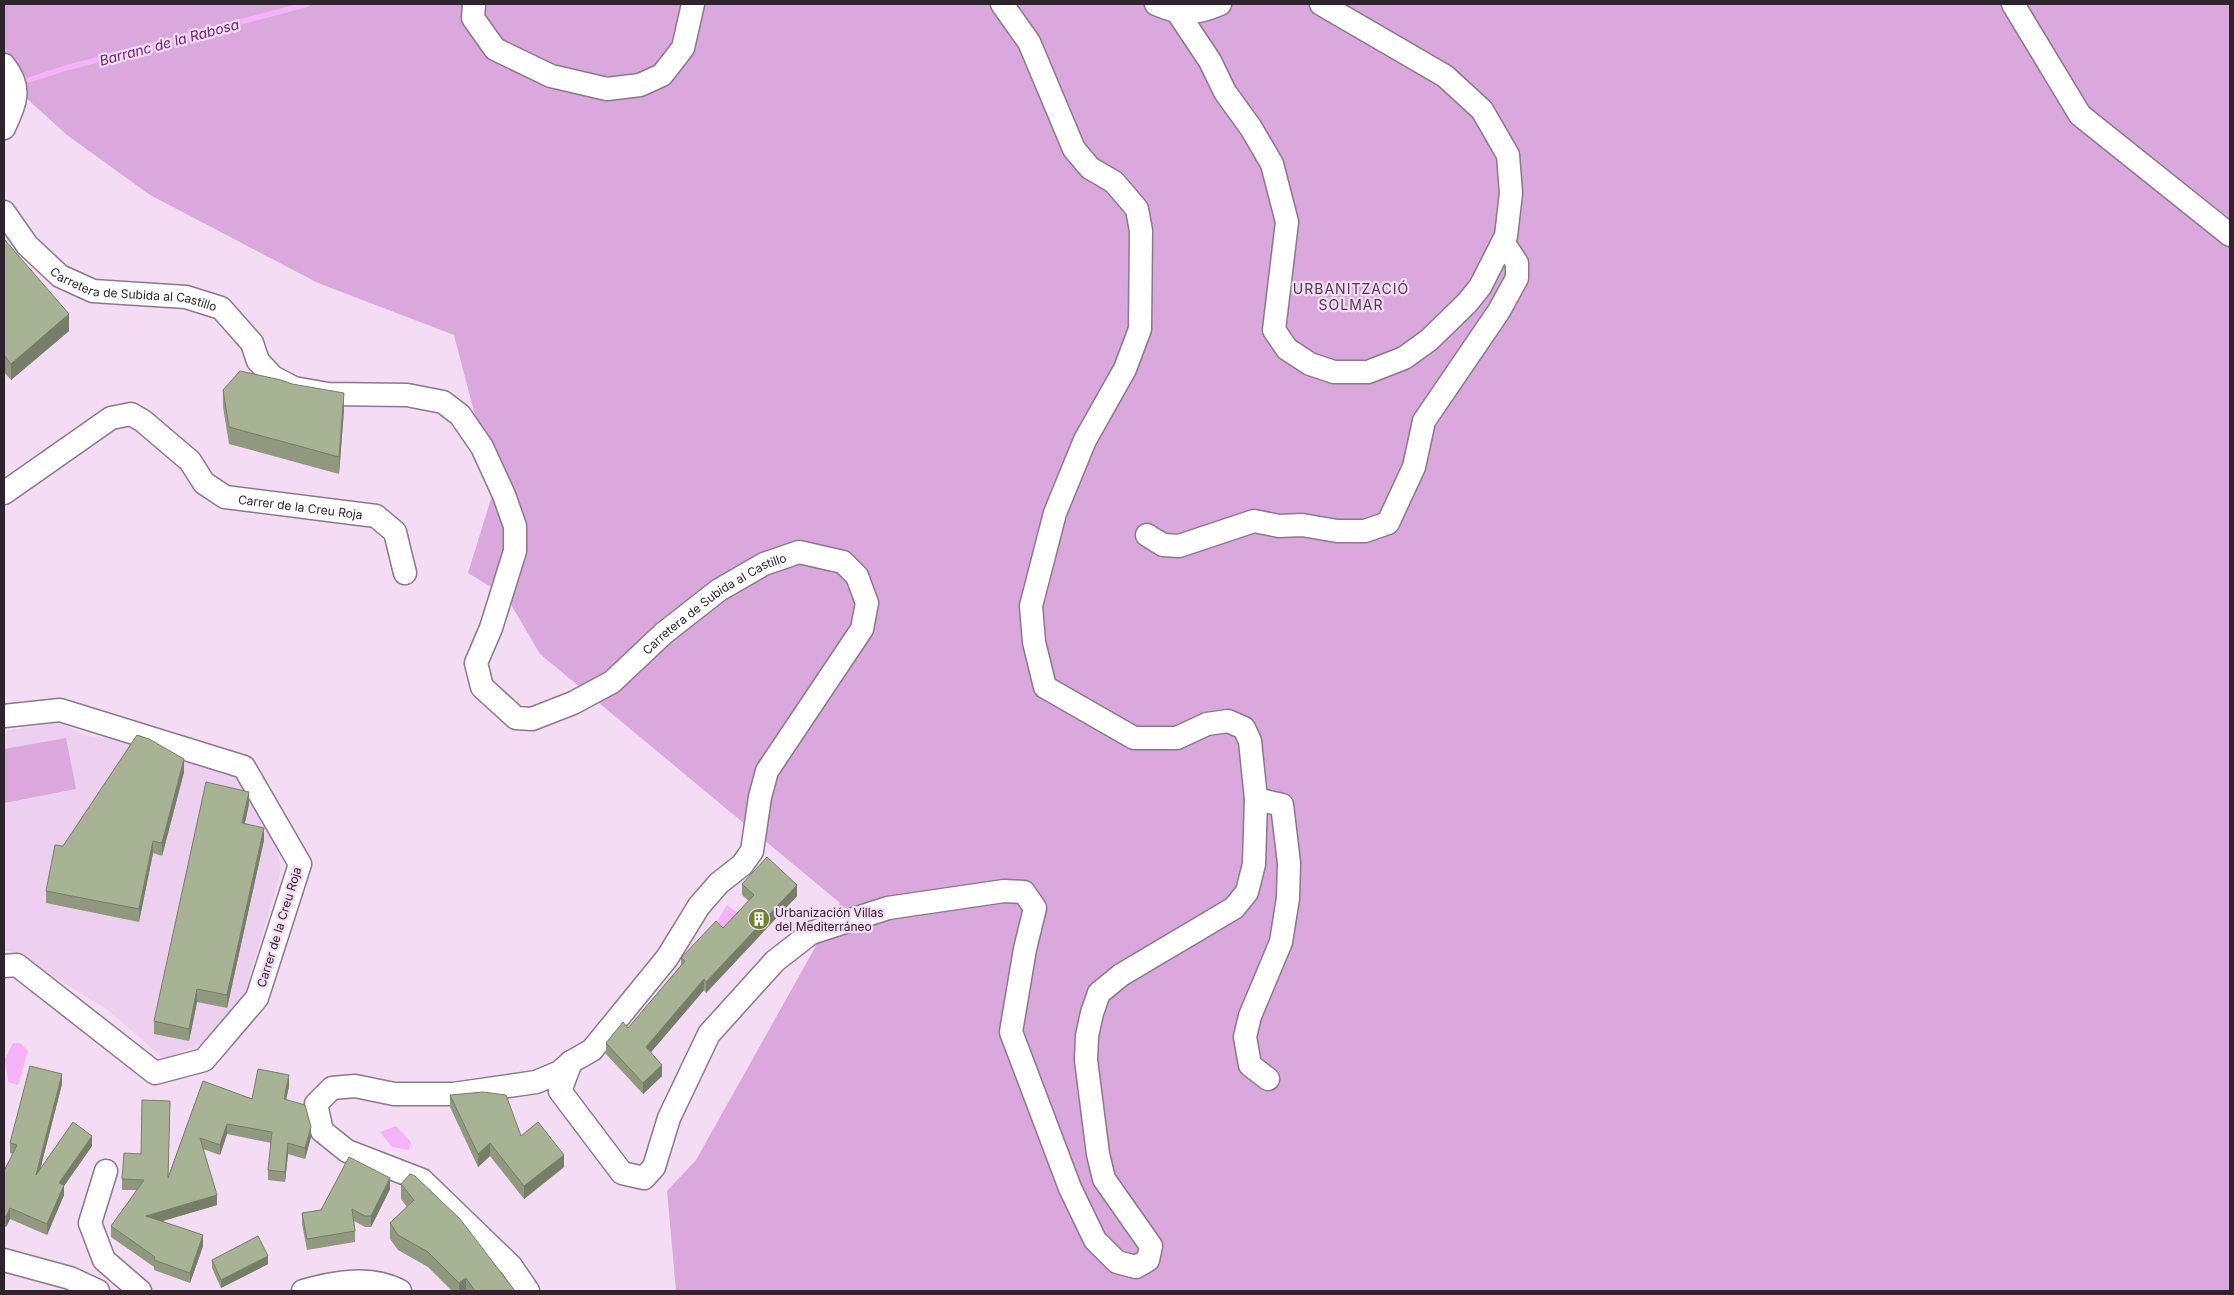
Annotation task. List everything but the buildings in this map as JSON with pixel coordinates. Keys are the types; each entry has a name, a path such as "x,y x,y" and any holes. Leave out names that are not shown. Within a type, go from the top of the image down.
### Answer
{"street":[{"path":"474,4 474,18 495,49 551,76 607,89 640,85 662,75 683,48 693,4"},
{"path":"571,1062 560,1091 622,1174 644,1178 654,1167 669,1118 709,1034 775,961 811,933 888,908 1004,891 1024,892 1035,908 1025,949 1011,1032 1070,1188 1095,1240 1117,1262 1136,1268 1148,1260 1151,1246 1104,1179 1098,1154 1086,1060 1086,1036 1099,993 1121,975 1234,908 1247,892 1254,864 1256,799 1250,741 1244,728 1228,721 1207,724 1177,738 1134,738 1045,686 1034,642 1031,606 1055,513 1085,440 1125,369 1140,329 1141,231 1137,209 1114,182 1090,168 1074,150 1029,42 1002,4"},
{"path":"1156,4 1178,13 1209,8 1220,4"},
{"path":"1178,13 1210,61 1225,92 1251,128 1272,164 1287,222 1274,330 1287,350 1310,364 1334,372 1368,372 1404,358 1428,340 1467,303 1480,287 1506,236 1511,193 1508,155 1482,110 1446,76 1321,4"},
{"path":"2013,4 2080,115 2230,235"},
{"path":"4,65 15,80 16,98 4,128"},
{"name":"Carretera de Subida al Castillo","path":"4,212 27,245 60,276 93,290 186,297 221,308 252,343 258,361 273,377 294,388 328,394 407,395 443,402 460,415 482,446 504,495 514,526 515,551 491,628 476,663 482,686 516,718 532,719 573,703 612,682 664,633 719,590 764,564 799,552 843,562 857,576 867,603 862,629 768,771 760,796 752,851 742,865 720,883 699,906 666,958 592,1050 571,1062 560,1072 536,1082 453,1094 394,1094 355,1086 332,1088 316,1104 322,1131 347,1151 422,1180 511,1266 528,1291"},
{"path":"1147,535 1163,545 1178,546 1254,521 1279,526 1302,525 1337,531 1365,531 1388,523 1414,467 1424,421 1499,311 1517,278 1517,263 1503,242"},
{"name":"Carrer de la Creu Roja","path":"4,493 111,418 131,414 190,461 204,483 225,497 376,516 395,532 405,573"},
{"name":"Carrer de la Creu Roja","path":"4,716 60,710 244,768 300,864 257,998 204,1060 155,1074 17,965 4,966"},
{"path":"1256,799 1282,805 1289,863 1288,898 1281,942 1250,1016 1245,1036 1250,1065 1268,1080"},
{"path":"106,1171 90,1223 104,1260 140,1291"},
{"path":"4,1260 70,1278 98,1291"},
{"path":"303,1291 325,1284 374,1282 400,1291"}],"shaded area":[{"path":"4,4 2230,4 2230,1291 676,1291 667,1191 696,1160 840,903 540,654 506,596 468,573 494,489 454,335 318,283 150,195 67,135 4,78"},
{"path":"59,723 88,736 131,740 242,777 275,841 281,871 243,1000 204,1043 164,1059 107,1009 10,951 4,951 4,731"},
{"path":"66,738 76,789 4,803 4,749"},
{"path":"727,905 737,912 723,933 714,926"},
{"path":"13,1043 20,1043 28,1051 18,1085 8,1082 5,1059"},
{"path":"396,1126 411,1142 409,1150 392,1147 380,1132"}],"waterway":[{"name":"Barranc de la Rabosa","path":"29,80 66,68 308,4"}],"place":[{"name":"Urbanización Villas del Mediterráneo","path":"759,919"}],"district":[{"name":"URBANITZACIÓ SOLMAR","path":"1351,296"}]}
